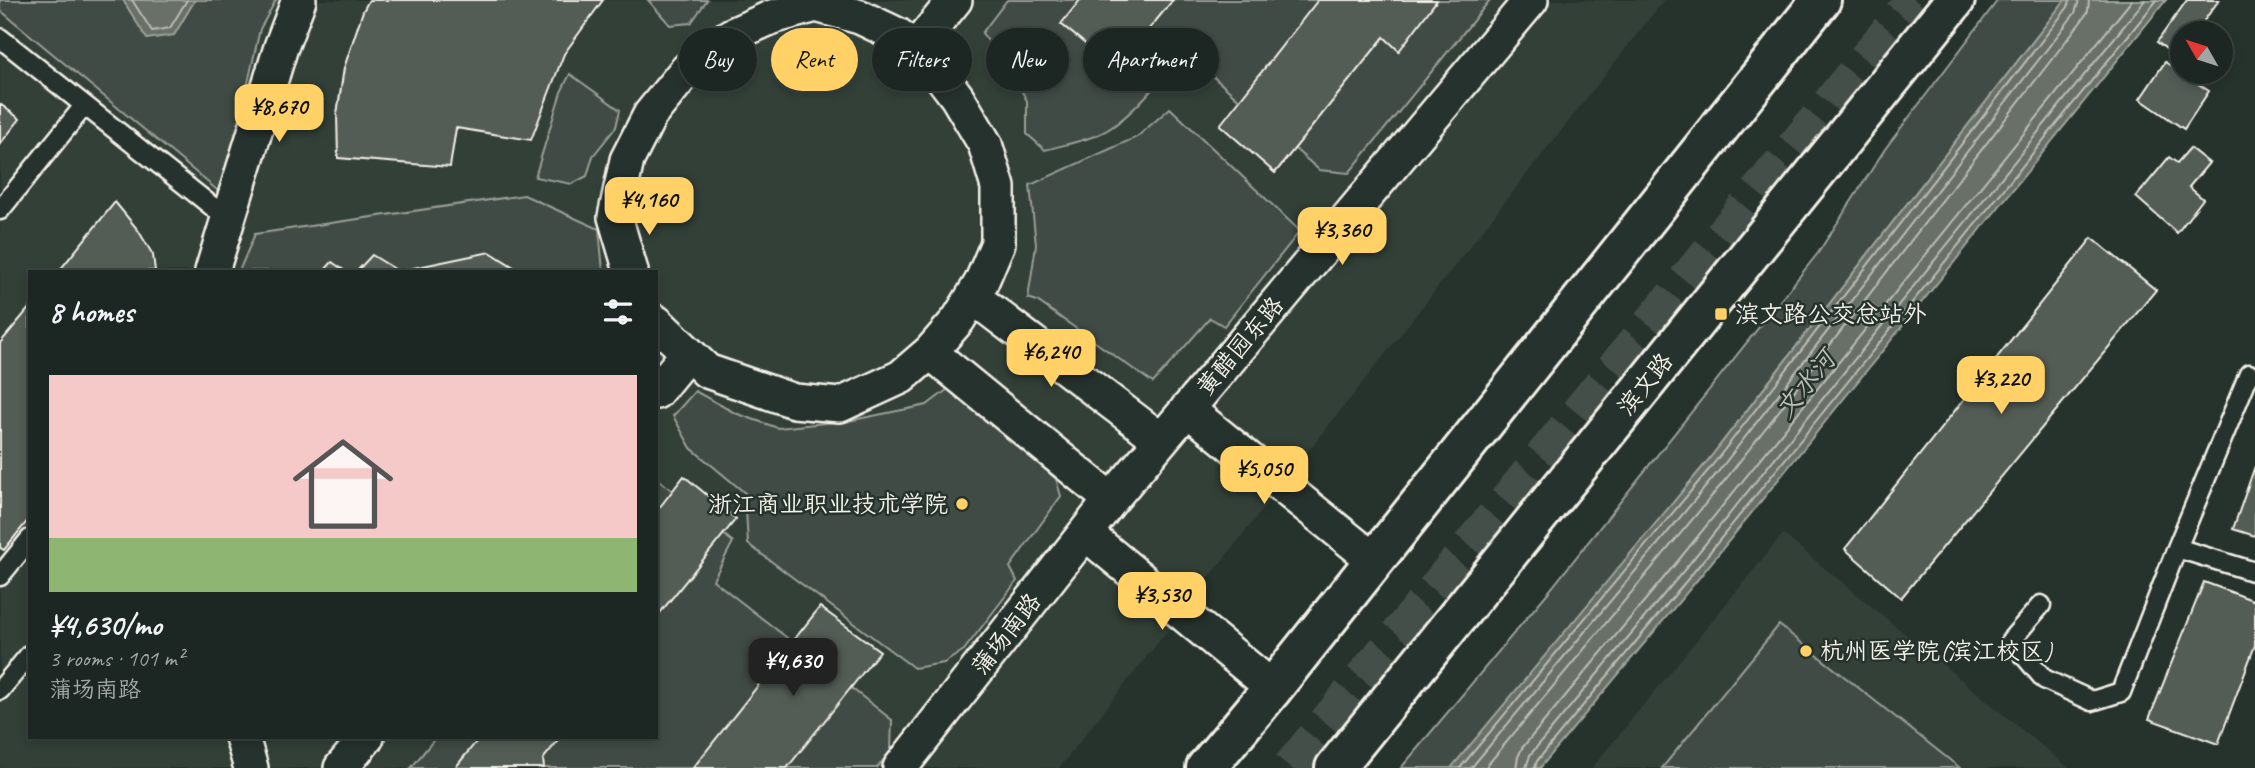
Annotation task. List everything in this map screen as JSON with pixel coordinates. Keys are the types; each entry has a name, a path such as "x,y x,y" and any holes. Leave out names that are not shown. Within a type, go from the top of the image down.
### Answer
{"main road":[{"path":"1206,768 1273,688 1821,0"},
{"name":"滨文路","path":"1335,768 1955,0"}],"street":[{"path":"212,270 281,47 299,0"},
{"path":"932,28 955,0"},
{"name":"黄醋园东路","path":"1111,500 1531,0"},
{"path":"631,270 615,217 627,160 650,115 705,51 772,17 816,5 860,17 883,28"},
{"path":"658,324 707,372 794,401 840,405 901,377 930,352 958,320 998,243 998,187 985,144 952,91"},
{"path":"972,297 1161,440"},
{"path":"930,352 1111,500"},
{"path":"658,389 688,353"},
{"path":"1188,409 1374,560"},
{"name":"蒲场南路","path":"900,768 1111,500"},
{"path":"1085,534 1273,688"},
{"path":"243,739 251,768"},
{"path":"341,768 365,739"}],"lane":[{"path":"0,37 228,219"},
{"path":"0,210 84,106"},
{"path":"2040,605 2011,640 2044,679 2092,701 2121,692 2249,374"},
{"path":"0,576 28,541"},
{"path":"2177,548 2255,572"},
{"path":"0,690 28,656"}],"shaded area":[{"name":"浙江商业职业技术学院","path":"0,0 1664,0 1059,768 0,768"},
{"path":"0,0 276,0 260,29 223,195 0,10"},
{"path":"648,0 707,0 691,23 670,25"},
{"path":"1007,0 1490,0 1349,173 1319,170 1219,82 1219,28 1083,28 1083,91 1150,91 1122,119 1105,131 1045,150 1027,134 1027,101 1022,91 1069,91 1069,28 986,28 986,38 982,33"},
{"path":"1998,0 2065,0 1706,463 1456,768 1401,768 1550,590 1818,253 1885,149"},
{"path":"570,74 620,110 616,127 593,156 587,176 572,184 535,177 561,92"},
{"path":"1170,108 1300,231 1224,326 1210,318 1153,383 1037,301 1028,298 1036,245 1030,185 1137,137"},
{"path":"524,195 599,229 603,270 239,270 255,234"},
{"path":"952,386 1056,479 1061,496 1010,567 1017,581 964,650 944,663 914,668 748,544 745,493 691,448 673,416 695,391 735,413 778,428 853,420 927,405"},
{"path":"658,479 733,542 713,580 892,720 891,750 877,768 411,768 434,739 658,739"},
{"name":"杭州医学院(滨江校区)","path":"1783,534 2069,768 1592,768"},
{"path":"1779,625 1960,768 1662,768"}],"water":[{"path":"123,0 195,0 174,35 147,39"},
{"name":"文水河","path":"2065,0 2166,0 1698,579 1540,768 1451,768 1706,463"}],"building":[{"path":"369,0 603,0 564,54 531,140 456,128 450,167 338,158 337,114 344,68"},
{"path":"1080,0 1173,0 1150,28 1083,28 1083,42 1061,24"},
{"path":"1318,0 1437,0 1399,51 1384,37 1275,173 1220,125"},
{"path":"2187,0 2219,0 2204,21 2172,21"},
{"path":"2170,24 2170,52 2157,42"},
{"path":"2165,62 2170,65 2170,84 2198,84 2209,91 2184,129 2140,99"},
{"path":"0,104 20,119 0,144"},
{"path":"2190,148 2209,163 2189,187 2203,199 2177,233 2136,197 2169,157 2177,163"},
{"path":"115,202 138,230 153,255 155,270 60,270"},
{"path":"2092,238 2156,290 1901,598 1845,549"},
{"path":"490,252 518,270 404,270"},
{"path":"372,255 396,270 358,270"},
{"path":"332,262 344,270 325,270"},
{"path":"28,309 28,520 4,550 0,548 0,343"},
{"path":"2255,466 2255,536 2233,529"},
{"path":"684,476 736,519 658,616 658,509"},
{"path":"2204,582 2255,601 2255,645 2218,744 2149,719"},
{"path":"820,607 880,651 787,768 693,768"},
{"path":"478,739 559,739 543,759 544,768 455,768"}],"tunnel":[{"path":"1291,768 1915,0"}],"place":[{"name":"滨文路公交总站外","path":"1721,314"},
{"name":"浙江商业职业技术学院","path":"962,504"},
{"name":"杭州医学院(滨江校区)","path":"1806,651"}]}
